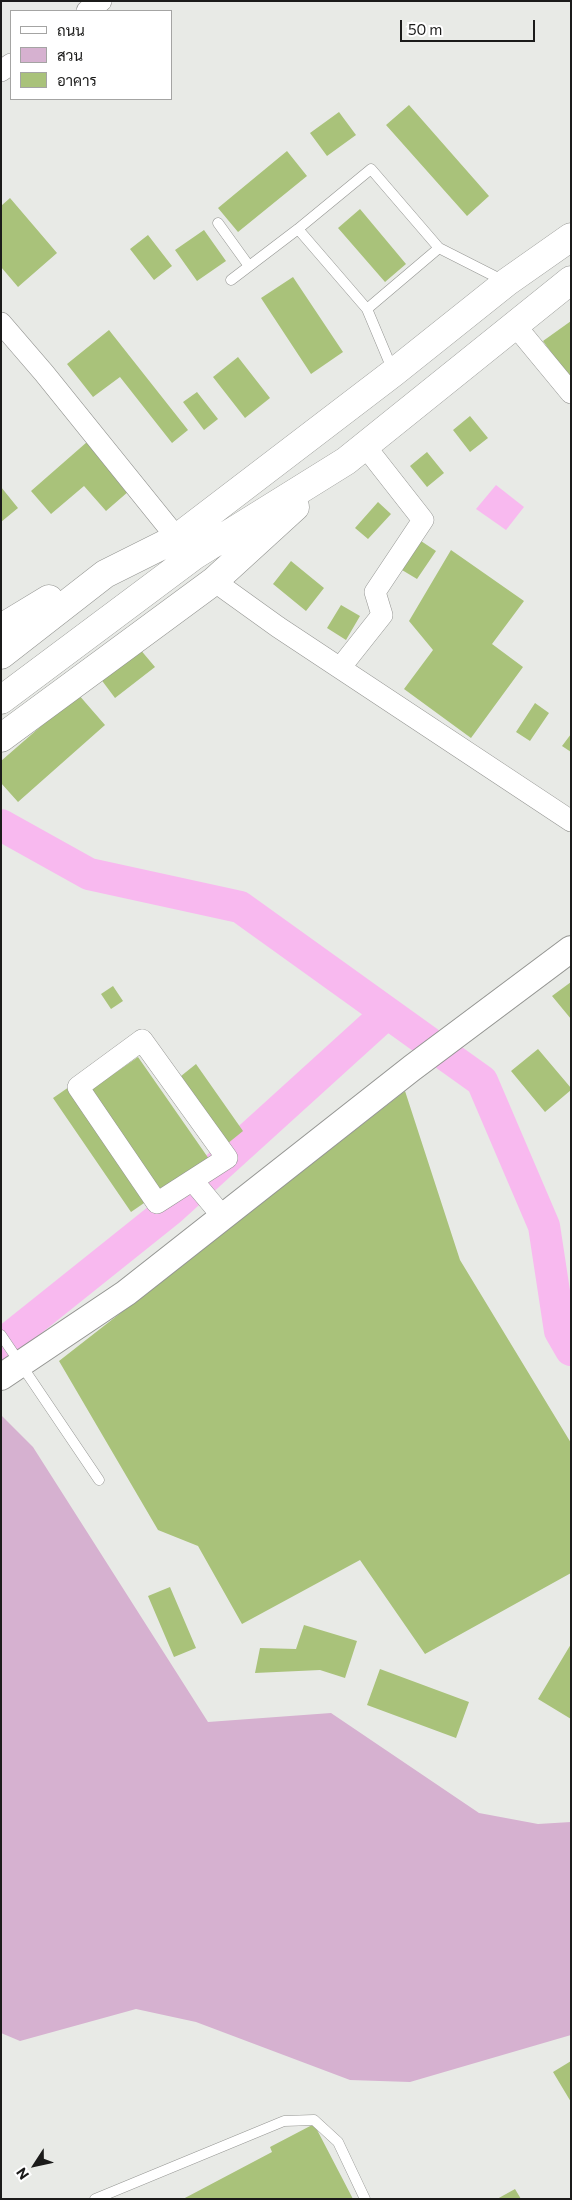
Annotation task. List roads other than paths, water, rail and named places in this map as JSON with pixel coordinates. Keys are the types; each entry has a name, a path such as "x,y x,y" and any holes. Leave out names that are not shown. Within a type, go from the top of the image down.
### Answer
{"highway":[{"path":"1,642 99,579 177,538 394,373 507,282 571,236"},
{"path":"2,733 121,631 356,453 571,280"},
{"path":"2,733 214,581 356,453"},
{"path":"1,700 195,555 356,453"},
{"path":"1,628 75,584 99,579"},
{"path":"1,655 99,579"}],"street":[{"path":"88,10 101,1"},
{"path":"1,323 177,538"},
{"path":"514,324 571,394"},
{"path":"340,668 382,615 375,592 423,520 356,453"},
{"path":"214,581 340,668 571,821"},
{"path":"11,1371 126,1293 412,1068 571,949"},
{"path":"142,1040 227,1158 198,1188 157,1203 78,1087 142,1040"},
{"path":"198,1188 222,1217"}],"lane":[{"path":"231,280 298,229 370,169 439,248 507,282"},
{"path":"218,223 249,266"},
{"path":"298,229 367,309 394,373"},
{"path":"367,309 439,248"},
{"path":"1,1335 11,1371 99,1480"},
{"path":"95,2199 284,2121 314,2120 338,2142 365,2199"}],"waterway":[{"path":"1,825 89,874 240,907 428,1042"},
{"path":"1,1345 171,1209 387,1013"},
{"path":"447,1056 482,1081 544,1226 560,1331 571,1350"}]}
